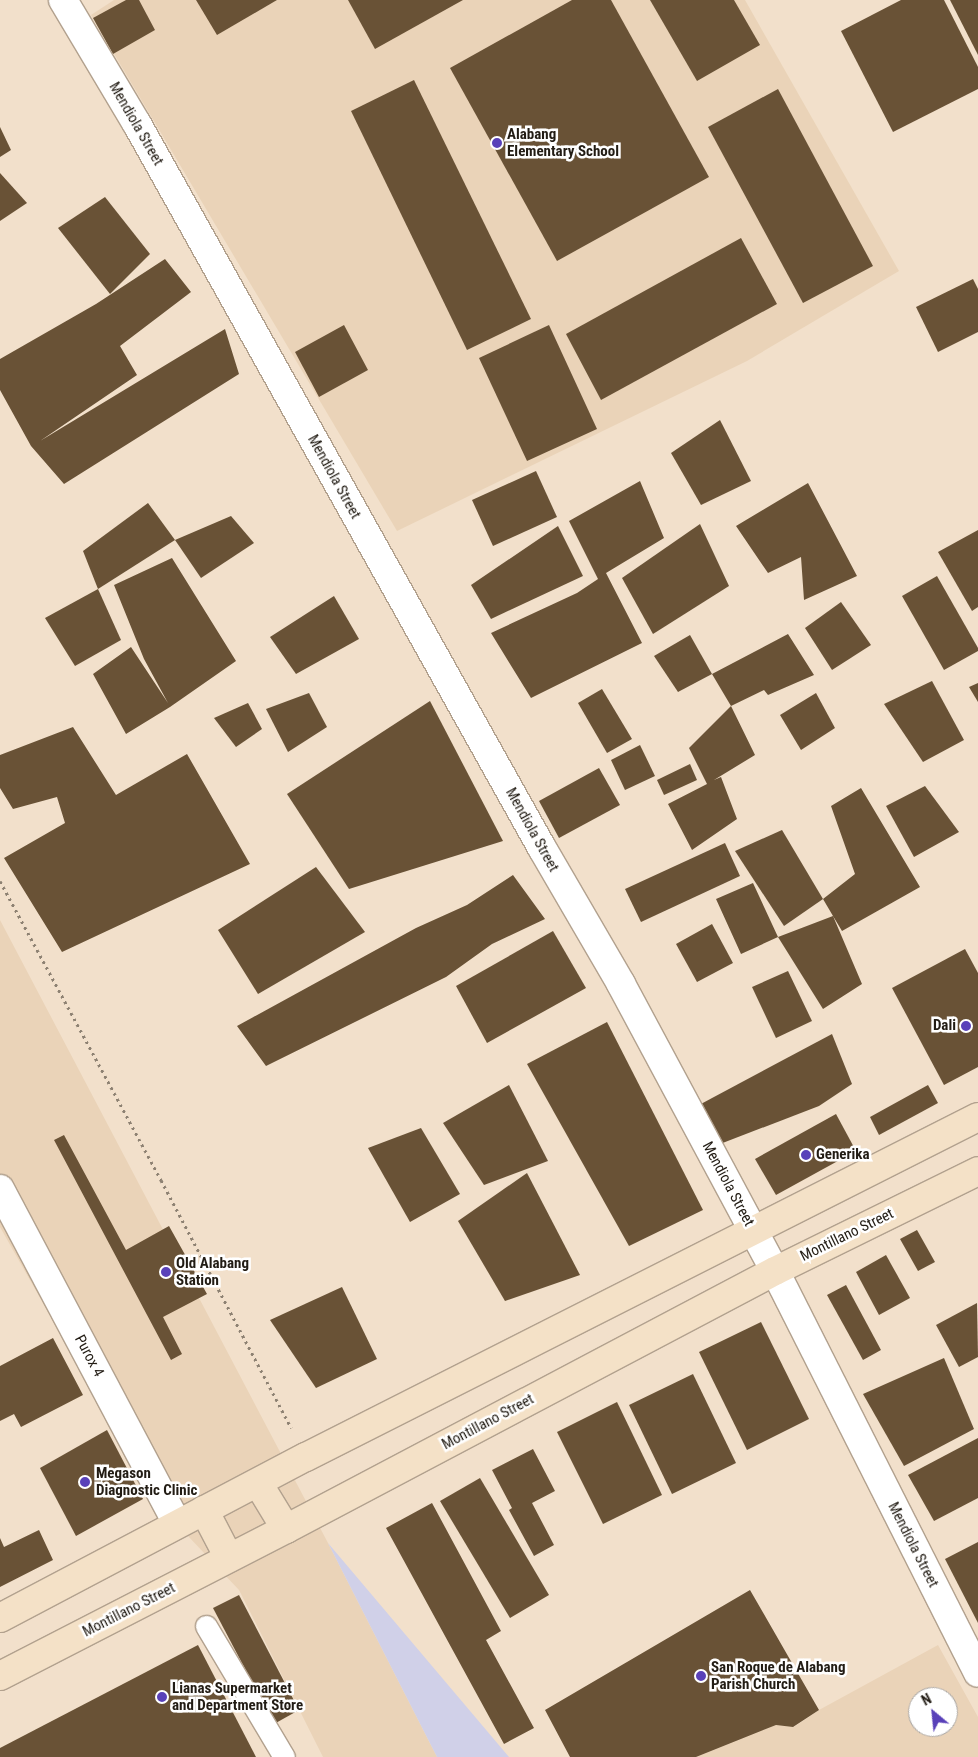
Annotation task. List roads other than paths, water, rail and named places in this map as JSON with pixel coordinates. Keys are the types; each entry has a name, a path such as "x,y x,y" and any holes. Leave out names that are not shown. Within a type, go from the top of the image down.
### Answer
{"main road":[{"path":"0,1618 306,1457 978,1117"},
{"name":"Montillano Street","path":"0,1676 286,1529 775,1271 978,1171"},
{"path":"258,1483 286,1529"},
{"path":"204,1510 229,1558"}],"street":[{"name":"Mendiola Street","path":"63,0 137,124 620,984 775,1271 978,1673"},
{"name":"Purox 4","path":"0,1189 177,1524"}],"lane":[{"path":"206,1626 284,1757"}],"place":[{"name":"Alabang Elementary School","path":"497,143"},
{"name":"Dali","path":"966,1026"},
{"name":"Generika","path":"806,1155"},
{"name":"Old Alabang Station","path":"166,1272"},
{"name":"Megason Diagnostic Clinic","path":"85,1482"},
{"name":"San Roque de Alabang Parish Church","path":"701,1676"},
{"name":"Lianas Supermarket and Department Store","path":"162,1697"}]}
